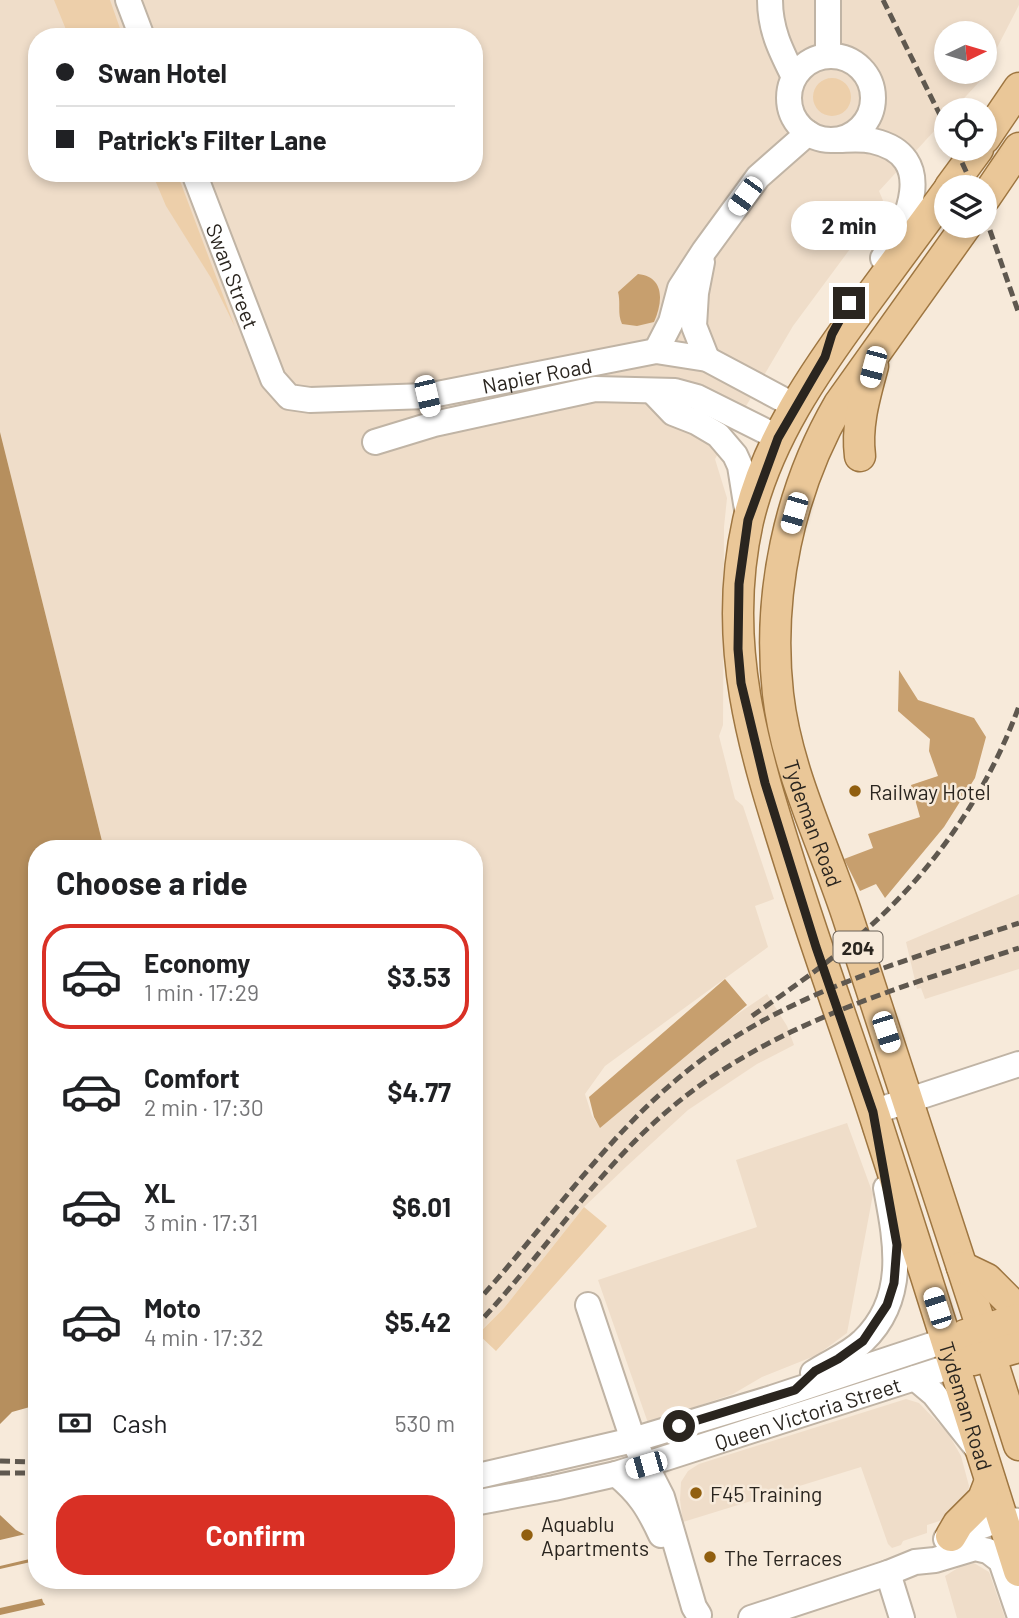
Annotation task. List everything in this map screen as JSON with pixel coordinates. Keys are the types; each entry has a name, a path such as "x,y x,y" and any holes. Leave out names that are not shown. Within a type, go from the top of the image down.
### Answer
{"main road":[{"path":"997,120 1019,88"},
{"path":"997,180 1019,148"},
{"name":"Tydeman Road","path":"934,210 825,357 778,438 748,520 739,584 741,683 752,738 816,947 873,1112 990,1481 1011,1520 1019,1572"},
{"name":"Tydeman Road","path":"957,238 839,404 813,456 787,538 776,616 778,696 801,788 846,909 1019,1445"},
{"path":"860,456 858,438 863,404 878,349"},
{"path":"776,616 768,560 789,456 786,446 778,438"},
{"path":"962,1266 987,1279 1019,1311"},
{"name":"Queen Victoria Street","path":"951,1352 986,1342 1019,1318"},
{"name":"Queen Victoria Street","path":"986,1342 1019,1347"},
{"path":"951,1536 958,1524 983,1499 990,1481"}],"street":[{"path":"128,0 139,28"},
{"path":"770,0 771,24 775,38 794,77"},
{"path":"828,0 828,55"},
{"path":"825,357 840,317 898,236 908,216 913,188 908,166 895,150 874,141 835,140 824,139 808,133 797,122 790,108 789,92 794,77 810,61 828,55 849,59 861,68 869,80 873,94 872,109 866,122 849,136 835,140"},
{"path":"656,351 671,322 680,288 705,251 758,177 808,133"},
{"name":"Swan Street","path":"197,182 273,379"},
{"path":"705,251 696,293 694,326 708,359"},
{"name":"Napier Road","path":"273,379 289,397 310,400 427,396 656,351 708,359 795,407"},
{"name":"Napier Road","path":"375,442 434,424 595,389 674,391 698,397 778,438"},
{"path":"653,392 673,413 718,435 735,455 740,466 748,520"},
{"path":"427,396 434,424"},
{"path":"795,1390 815,1371 863,1341 887,1305 894,1283 897,1245 873,1112 1019,1064"},
{"path":"588,1306 633,1440 662,1497 695,1617"},
{"name":"Queen Victoria Street","path":"483,1501 554,1488 646,1465 915,1378 951,1352"},
{"name":"Queen Victoria Street","path":"483,1475 633,1440 795,1390 951,1352"},
{"path":"915,1378 934,1394 967,1438 982,1453"},
{"path":"616,1474 632,1486 649,1509 695,1617"},
{"path":"915,1562 934,1544 951,1536 1011,1520"},
{"path":"751,1618 915,1562 935,1560 975,1548 988,1551 1001,1561 1019,1614"},
{"path":"888,1573 902,1618"}],"shaded area":[{"path":"0,0 1019,0 998,46 998,21 934,21 934,84 977,84 964,98 934,98 934,131 879,191 884,203 793,326 715,459 727,498 724,527 723,725 719,736 735,799 743,806 774,899 755,906 768,947 605,1066 585,1094 592,1116 600,1127 717,1028 767,994 787,1026 794,1045 757,1064 688,1110 584,1207 504,1308 483,1328 483,840 102,840 0,432"},
{"path":"54,0 110,0 120,28 65,28"},
{"path":"832,78 846,83 851,97 846,111 832,116 818,111 813,97 818,83"},
{"path":"156,182 180,182 235,327 211,278 166,206"},
{"path":"638,274 647,276 657,285 660,299 657,314 654,322 637,326 622,324 618,292"},
{"path":"0,432 102,840 28,840 28,1408 12,1412 0,1424"},
{"path":"899,670 918,700 974,718 986,737 975,778 944,827 885,898 876,884 860,891 844,859 873,848 868,834 920,817 911,785 938,776 929,751 930,739 898,711"},
{"path":"1019,894 1019,969 925,999 921,988 917,989 906,942"},
{"path":"725,979 747,1005 600,1128 589,1097"},
{"path":"847,1123 873,1194 847,1333 817,1355 762,1377 733,1394 648,1423 598,1280 757,1227 736,1160"},
{"path":"584,1207 607,1226 496,1351 483,1339 483,1329 504,1308"},
{"path":"906,1399 919,1403 948,1433 961,1456 969,1486 968,1495 946,1519 927,1525 927,1533 903,1541 901,1545 892,1548 888,1544 861,1467 683,1522 681,1482 688,1471 699,1464"},
{"path":"0,1515 16,1530 28,1536 28,1589 39,1589 43,1602 55,1618 0,1618"},
{"path":"974,1563 989,1572 1005,1618 957,1618 945,1576 961,1566"}],"pier":[{"path":"28,1533 28,1559 0,1566 0,1540"},
{"path":"28,1563 28,1589 42,1589 45,1598 0,1608 0,1569"},
{"path":"49,1604 59,1618 0,1618 0,1615"}],"railway":[{"path":"883,0 934,103"},
{"path":"961,161 968,175"},
{"path":"993,238 1019,314"},
{"path":"752,1016 849,945 902,896 923,872 943,847 978,793 994,765 1019,706"},
{"path":"483,1295 635,1118 696,1064 733,1038 772,1016 852,980 1019,923"},
{"path":"483,1318 641,1135 682,1099 726,1068 818,1019 1019,948"},
{"path":"0,1461 28,1462"},
{"path":"0,1473 28,1473"}],"place":[{"name":"Railway Hotel","path":"855,791"},
{"name":"F45 Training","path":"696,1493"},
{"name":"Aquablu Apartments","path":"527,1535"},
{"name":"The Terraces","path":"710,1557"}],"route":[{"path":"679,1426 795,1390 805,1378 863,1341 879,1320 894,1283 897,1245 873,1112 816,947 765,783 752,738 741,683 738,649 739,584 748,520 778,438 825,357 832,334 849,303"}]}
